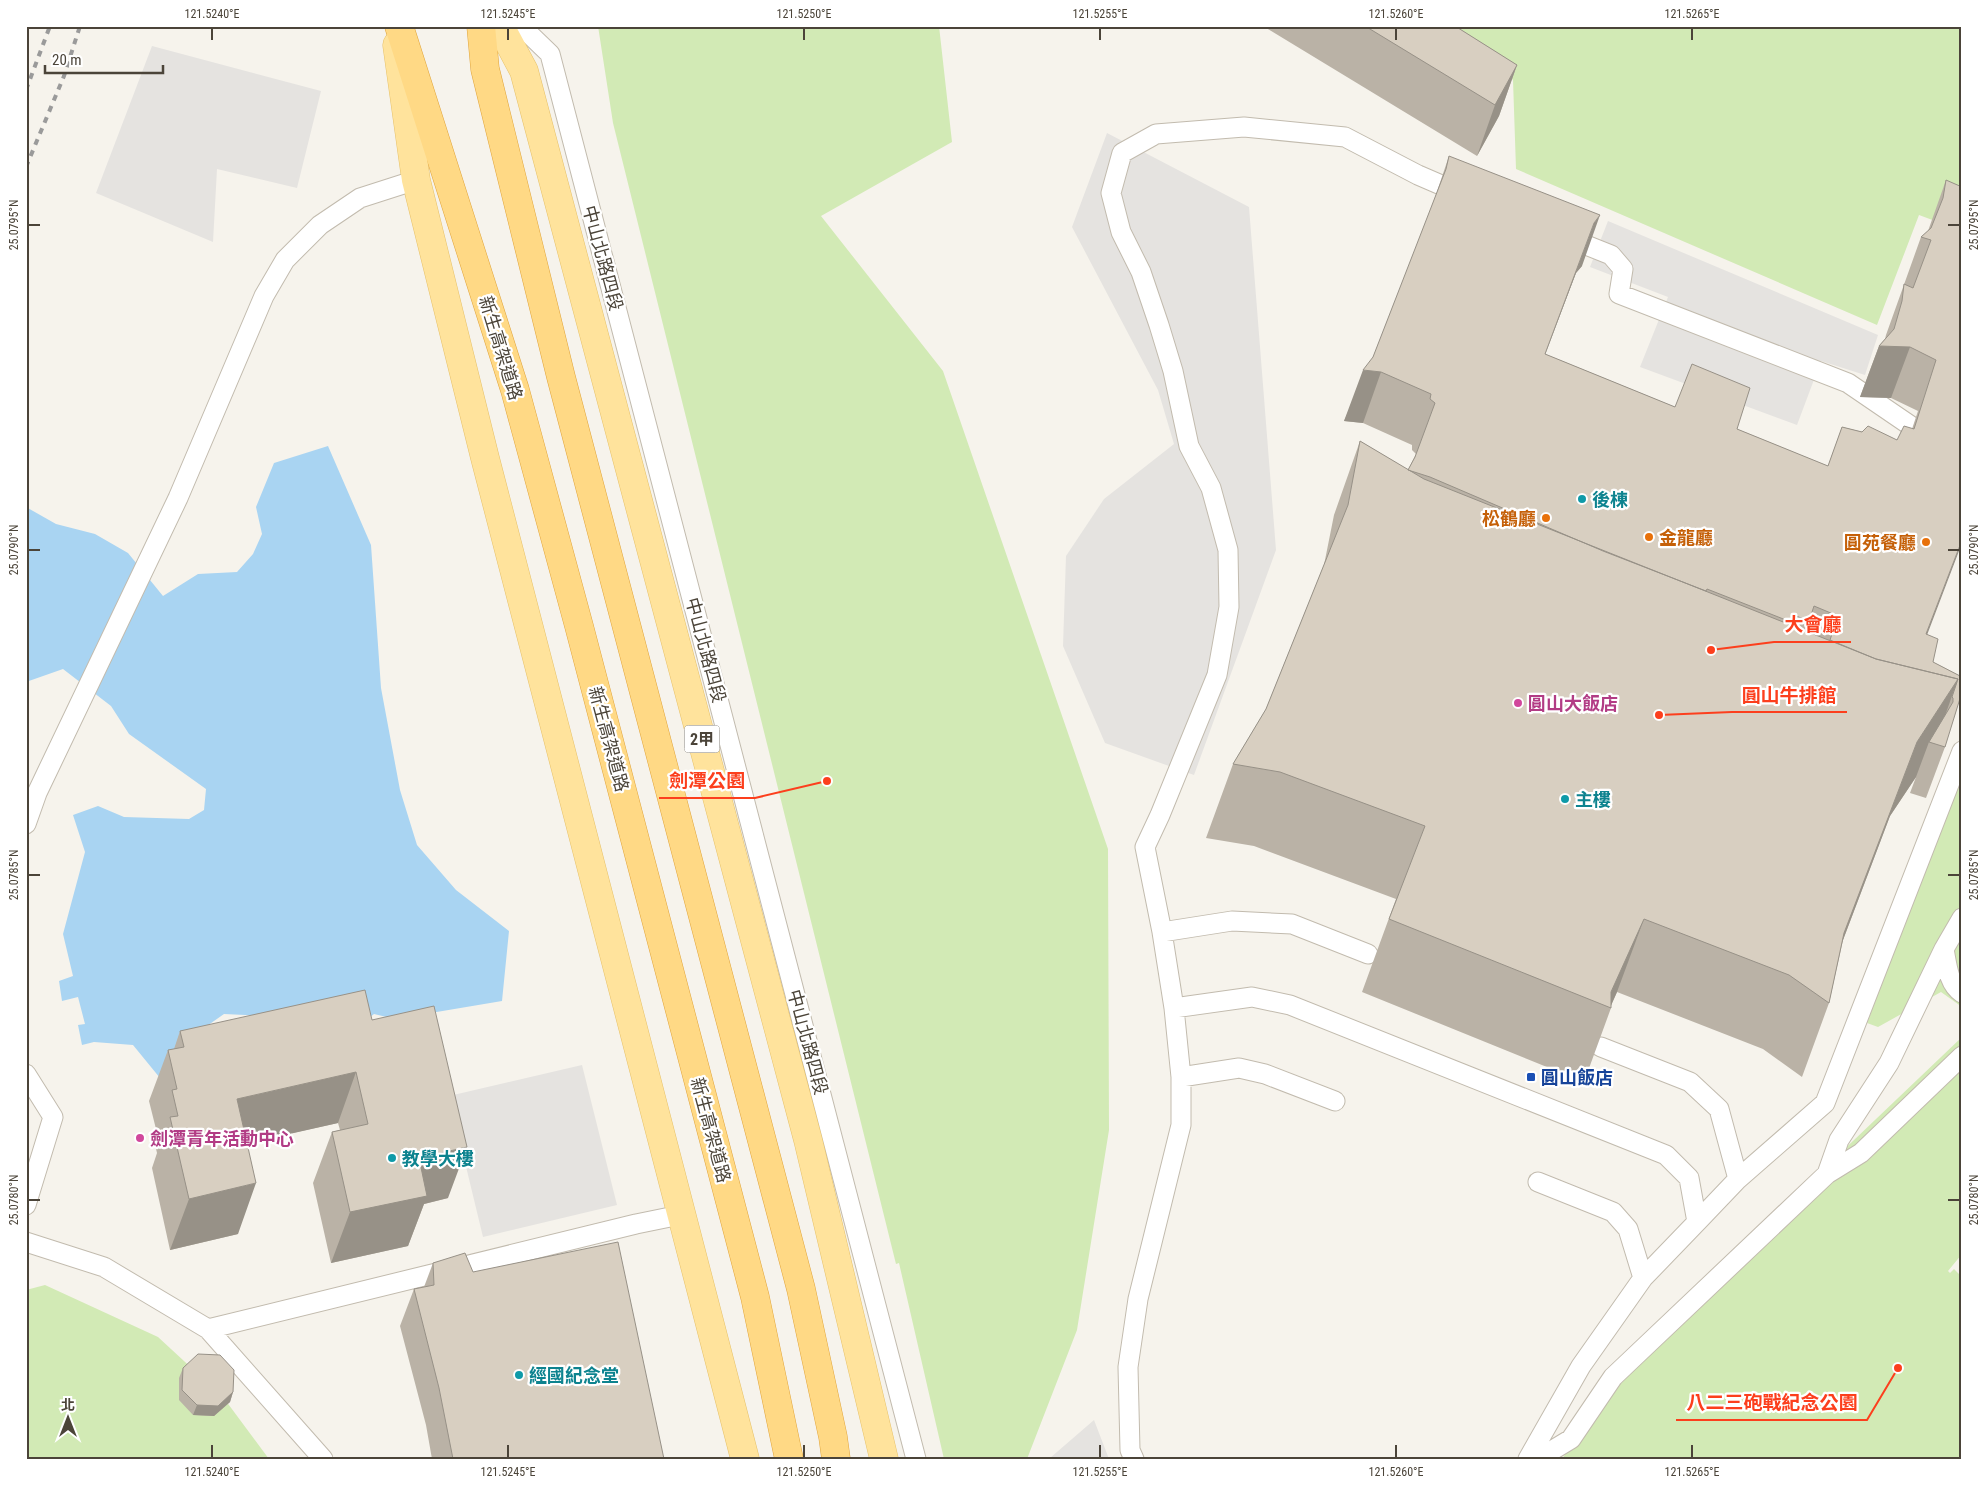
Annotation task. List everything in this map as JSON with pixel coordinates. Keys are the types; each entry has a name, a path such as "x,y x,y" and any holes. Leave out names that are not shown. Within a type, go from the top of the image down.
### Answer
{"highway":[{"name":"新生高架道路","path":"399,26 515,390 579,626 755,1297 789,1459"},
{"path":"481,26 485,69 561,378 801,1289 836,1459"}],"main road":[{"path":"394,26 416,180 485,458 680,1215 745,1459"},
{"name":"中山北路四段","path":"500,26 527,80 805,1131 884,1459"}],"lane":[{"name":"中山北路四段","path":"521,26 550,54 916,1459"},
{"path":"1134,1459 1130,1450 1128,1367 1138,1299 1181,1126 1181,1077 1174,1008 1162,932 1145,847 1160,816 1217,675 1229,607 1228,550 1211,488 1189,446 1172,371 1159,326 1141,272 1121,232 1111,193 1122,153 1156,134 1244,127 1345,137 1418,175 1480,201"},
{"path":"26,824 37,793 178,498 264,296 285,260 320,225 360,198 416,180"},
{"path":"1551,231 1610,255 1623,269 1619,294 1848,383 1911,426"},
{"path":"1528,1459 1581,1366 1643,1278 1738,1180 1825,1103 1962,751"},
{"path":"1827,1174 1839,1140 1889,1063 1944,949 1962,918"},
{"path":"1162,932 1232,921 1292,924 1368,954"},
{"path":"1944,949 1949,975 1956,990 1962,993"},
{"path":"1174,1008 1252,998 1290,1005 1666,1155 1689,1178 1697,1222"},
{"path":"1601,1047 1690,1082 1719,1109 1738,1180"},
{"path":"1538,1459 1571,1439 1614,1377 1827,1174 1862,1154 1962,1056"},
{"path":"1181,1077 1239,1068 1266,1074 1335,1101"},
{"path":"26,1074 53,1117 26,1205"},
{"path":"1538,1182 1613,1212 1628,1229 1643,1278"},
{"path":"208,1329 636,1224 680,1215"},
{"path":"26,1242 104,1266 208,1329 323,1459"}],"green space":[{"path":"598,26 939,26 952,142 821,216 943,371 1108,849 1109,1130 1077,1330 1027,1459 944,1459 899,1263 896,1264 613,123"},
{"path":"1444,26 1962,26 1962,231 1919,215 1877,325 1516,169 1513,80"},
{"path":"1962,765 1962,1007 1941,992 1878,1027 1867,1023"},
{"path":"1962,1037 1962,1254 1948,1271 1950,1273 1954,1269 1962,1277 1962,1459 1562,1459 1641,1343"},
{"path":"45,1285 158,1337 223,1397 269,1459 26,1459 26,1290"}],"shaded area":[{"path":"152,46 321,91 297,188 217,169 213,242 96,193"},
{"path":"1107,133 1249,207 1276,550 1194,775 1105,743 1063,646 1066,556 1104,499 1174,444 1158,390 1072,227"},
{"path":"1608,221 1878,335 1865,375 1821,361 1797,425 1640,367 1668,297 1590,267"},
{"path":"582,1065 617,1205 483,1237 449,1096"},
{"path":"1094,1420 1109,1459 1050,1459 1050,1458"}],"water":[{"path":"328,446 371,545 381,688 400,790 417,845 456,890 509,931 502,1001 395,1019 374,1014 341,1040 266,1016 224,1014 194,1035 160,1078 133,1045 94,1042 82,1045 78,1025 85,1024 78,997 62,1001 59,981 73,976 63,934 85,852 73,815 98,806 124,817 189,819 204,810 206,789 129,734 111,706 63,669 26,682 26,507 56,524 95,534 128,553 163,596 198,574 237,572 253,554 262,534 256,507 274,463"}],"building":[{"path":"1365,26 1455,26 1517,65 1495,105"},
{"name":"後棟","path":"1449,156 1600,215 1594,223 1545,354 1675,407 1692,364 1750,388 1737,429 1828,466 1842,427 1862,432 1868,426 1897,440 1904,426 1914,429 1936,360 1910,347 1879,346 1894,329 1902,301 1904,284 1913,288 1931,240 1921,237 1931,228 1943,198 1946,180 1962,187 1962,540 1926,634 1938,639 1933,662 1962,677 1962,692 1945,747 1929,742 1953,702 1952,697 1958,679 1876,659 1830,640 1838,616 1814,606 1809,621 1796,616 1791,622 1603,551 1430,477 1408,470 1415,457 1435,403 1430,399 1431,394 1381,372 1363,370 1373,357 1446,169"},
{"name":"主樓","path":"1360,441 1424,479 1876,659 1958,679 1917,742 1844,933 1829,1003 1789,975 1644,919 1611,992 1611,1008 1389,919 1425,826 1280,772 1233,764 1266,709 1348,505"},
{"path":"365,990 372,1020 434,1006 467,1147 419,1158 427,1196 350,1212 332,1132 368,1124 356,1072 237,1099 256,1183 189,1199 170,1117 178,1116 172,1090 177,1089 168,1050 184,1047 180,1031"},
{"name":"經國紀念堂","path":"618,1242 664,1459 453,1459 439,1388 414,1289 434,1285 433,1263 465,1253 473,1272"},
{"path":"198,1354 220,1355 234,1370 233,1392 218,1406 197,1405 182,1390 183,1368"}],"railway":[{"path":"26,90 50,26"},
{"path":"26,167 64,76 80,26"}],"place":[{"name":"後棟","path":"1582,499"},
{"name":"松鶴廳","path":"1546,518"},
{"name":"金龍廳","path":"1649,537"},
{"name":"圓苑餐廳","path":"1926,542"},
{"name":"大會廳","path":"1711,650"},
{"name":"圓山大飯店","path":"1518,703"},
{"name":"圓山牛排館","path":"1659,715"},
{"name":"劍潭公園","path":"827,781"},
{"name":"主樓","path":"1565,799"},
{"name":"圓山飯店","path":"1531,1077"},
{"name":"劍潭青年活動中心","path":"140,1138"},
{"name":"教學大樓","path":"392,1158"},
{"name":"八二三砲戰紀念公園","path":"1898,1368"},
{"name":"經國紀念堂","path":"519,1375"}]}
